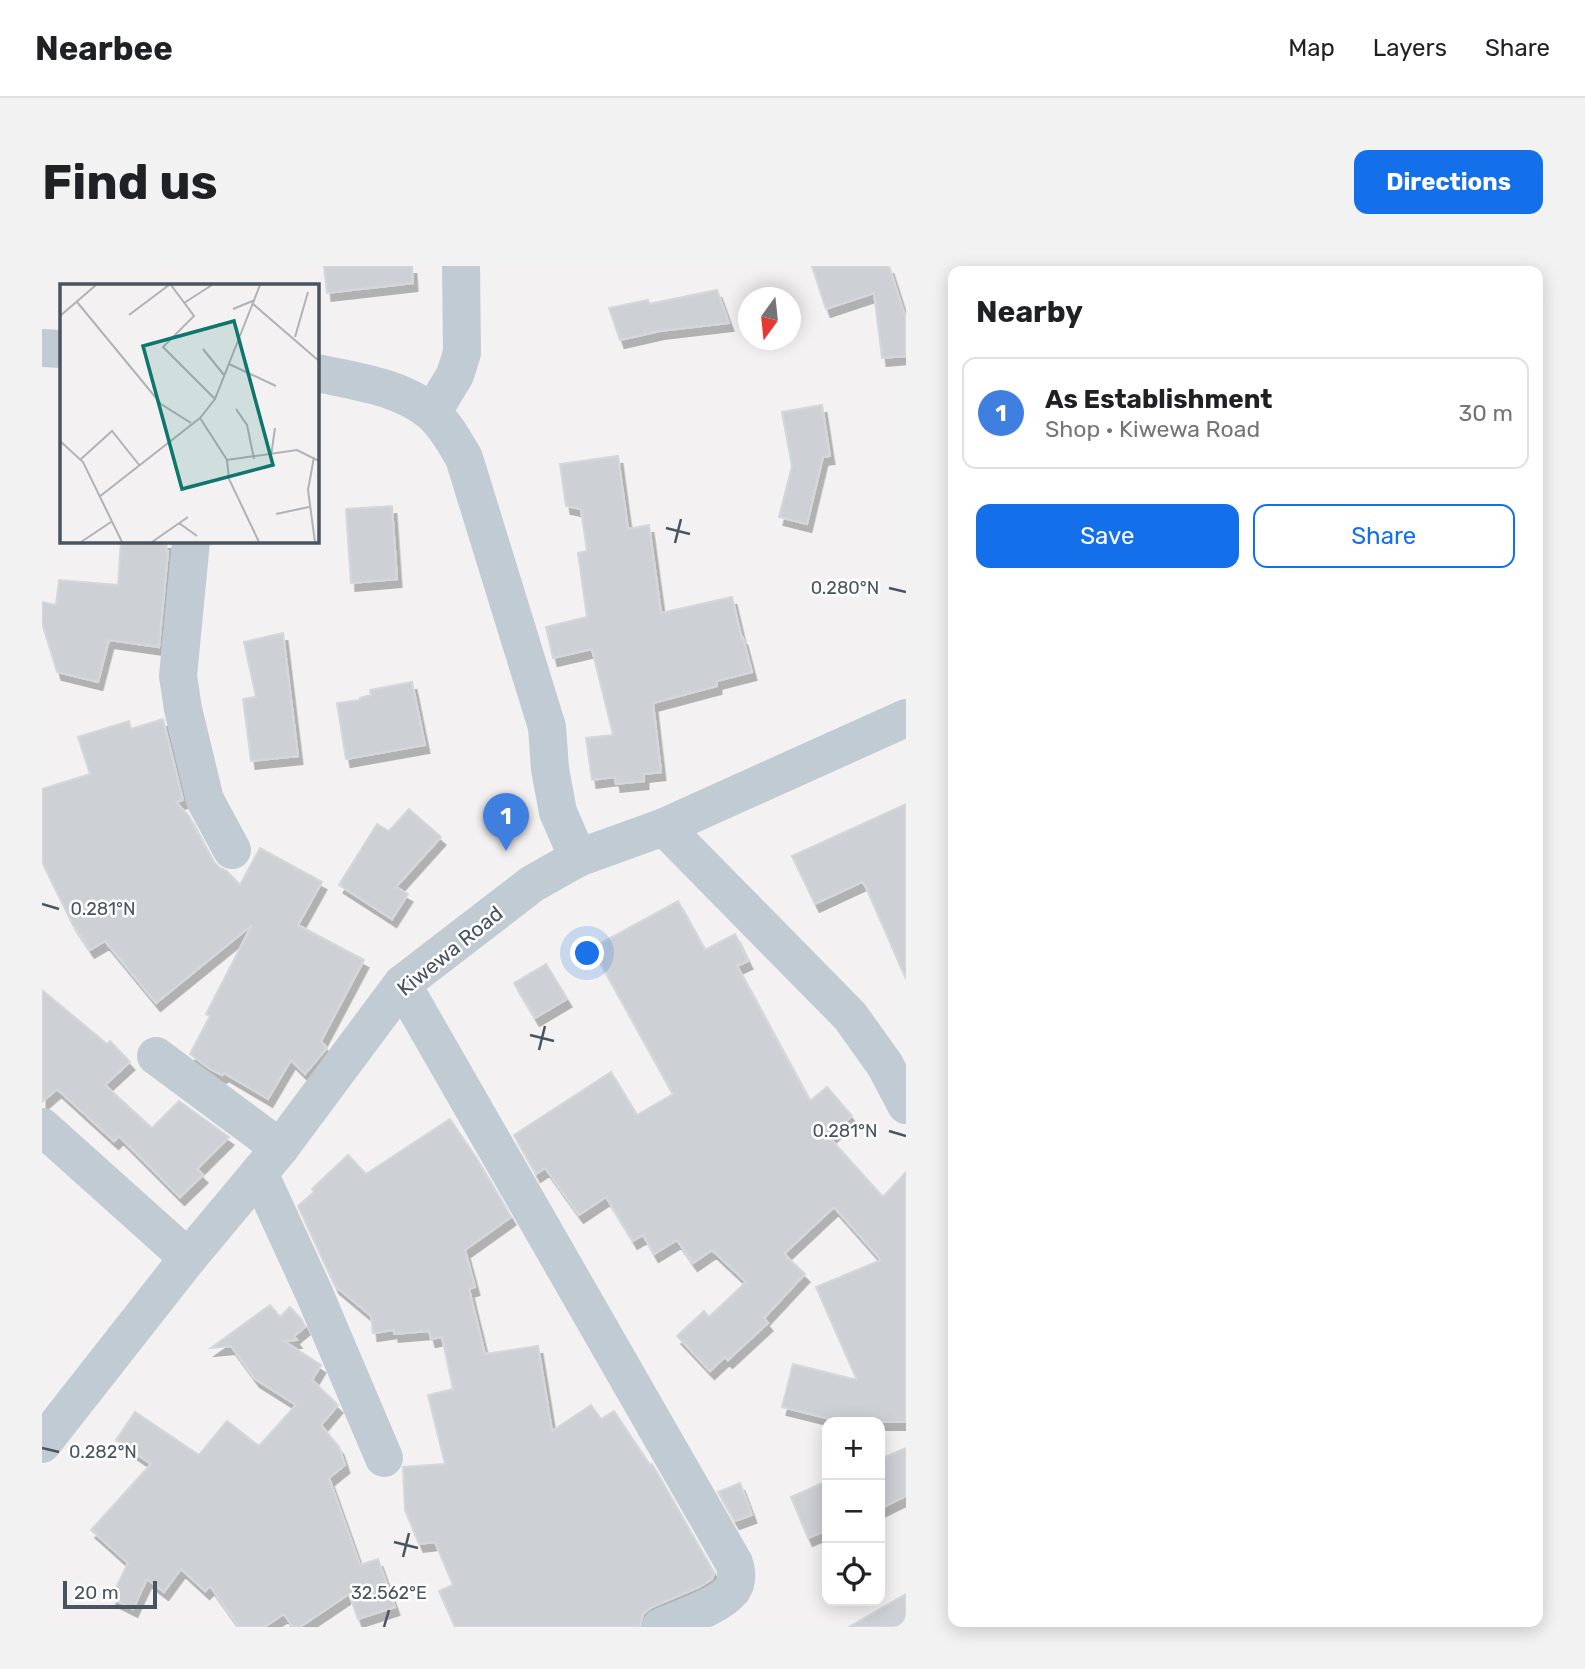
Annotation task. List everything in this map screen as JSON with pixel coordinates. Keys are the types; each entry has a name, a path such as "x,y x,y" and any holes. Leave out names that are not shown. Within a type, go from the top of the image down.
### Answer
{"street":[{"path":"432,413 455,376 462,354 461,266"},
{"path":"42,348 60,349"},
{"path":"318,373 361,382 402,395 432,413 448,431 464,458 547,727 550,769 558,812 578,858"},
{"path":"191,542 178,676 183,709 205,800 232,850"},
{"name":"Kiwewa Road","path":"42,1444 188,1258 270,1161 402,984 532,884 578,858 664,827 906,718"},
{"path":"664,827 850,1016 885,1065 906,1105"},
{"path":"402,984 734,1563 738,1575 733,1589 720,1600 661,1627"},
{"path":"156,1056 270,1161 314,1293 384,1458"},
{"path":"42,1127 188,1258"}],"building":[{"path":"324,266 412,266 413,283 327,293"},
{"path":"812,266 889,266 906,319 906,356 882,358 874,293 826,309"},
{"path":"717,290 729,323 660,331 620,340 609,308 648,300 649,304"},
{"path":"822,405 830,456 823,457 807,524 779,517 792,466 782,412"},
{"path":"618,456 628,529 649,525 661,613 732,597 752,672 717,681 717,686 653,703 661,772 644,774 644,781 616,784 615,777 592,780 586,738 613,735 592,649 553,658 546,627 587,617 578,553 587,551 581,509 566,506 560,464"},
{"path":"392,506 397,579 351,583 346,509"},
{"path":"121,542 167,542 159,647 109,640 98,682 57,672 42,623 42,602 56,605 59,580 118,585"},
{"path":"283,633 298,756 251,761 243,699 256,697 244,642"},
{"path":"412,682 425,745 346,759 337,703 360,700 371,695 370,690"},
{"path":"163,719 183,800 176,802 189,816 213,861 240,885 260,848 322,882 298,925 364,960 321,1041 327,1048 305,1074 291,1060 268,1099 224,1073 222,1075 210,1069 190,1054 210,1016 206,1014 252,925 156,1003 105,941 90,950 72,923 42,862 42,789 90,774 78,737 129,721 131,729"},
{"path":"906,804 906,979 865,885 862,882 815,904 792,856"},
{"path":"409,809 441,837 396,887 408,894 392,919 339,885 377,824 389,831"},
{"path":"678,901 705,950 735,934 748,961 737,966 810,1101 827,1087 852,1116 829,1137 883,1197 906,1172 906,1422 885,1422 885,1417 822,1417 782,1407 793,1364 857,1380 816,1287 881,1260 834,1207 784,1254 805,1274 764,1318 768,1323 728,1360 725,1357 710,1371 677,1336 704,1311 709,1317 746,1282 712,1250 693,1263 677,1240 654,1254 643,1235 633,1241 606,1197 579,1215 545,1168 536,1174 514,1135 611,1072 637,1115 673,1094 592,948"},
{"path":"546,964 567,999 535,1018 514,983"},
{"path":"42,990 107,1044 110,1041 130,1062 105,1085 152,1128 179,1101 229,1137 197,1169 203,1175 180,1197 119,1136 114,1141 57,1089 42,1102"},
{"path":"450,1119 511,1217 465,1250 475,1287 469,1289 485,1354 538,1346 552,1431 591,1405 601,1419 614,1411 650,1465 652,1464 714,1573 712,1579 699,1587 652,1607 643,1614 640,1627 455,1627 439,1591 453,1585 435,1542 419,1544 405,1510 403,1467 445,1464 428,1395 453,1389 442,1337 431,1339 429,1331 394,1334 394,1330 373,1333 371,1316 335,1286 298,1206 348,1155 366,1174"},
{"path":"270,1305 280,1317 290,1307 302,1320 305,1327 294,1336 297,1340 284,1341 321,1365 312,1380 338,1405 321,1425 339,1447 345,1465 329,1478 360,1565 378,1559 395,1607 358,1619 349,1594 300,1627 293,1627 284,1614 264,1627 239,1627 210,1586 205,1591 181,1569 164,1592 147,1579 133,1609 111,1598 128,1563 91,1530 151,1464 116,1440 135,1412 199,1455 227,1421 259,1446 296,1405 255,1379 231,1346 211,1348"},
{"path":"906,1448 906,1496 885,1506 885,1480 885,1457"},
{"path":"740,1483 752,1515 735,1521 718,1492"},
{"path":"822,1483 822,1532 808,1538 791,1497"},
{"path":"906,1594 906,1627 849,1627"}],"place":[{"name":"As Establishment","path":"506,851"}]}
